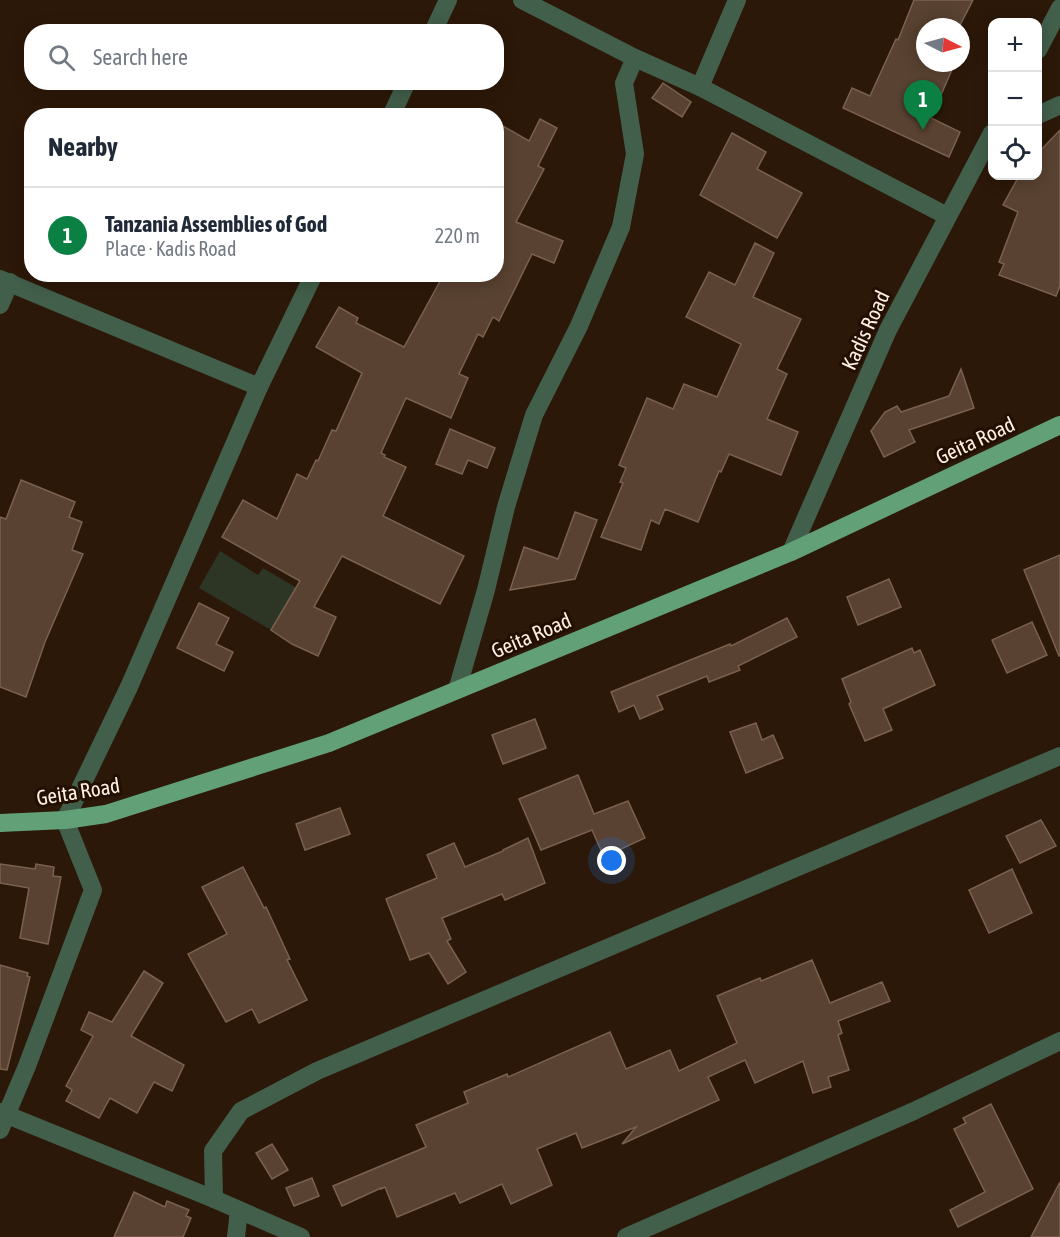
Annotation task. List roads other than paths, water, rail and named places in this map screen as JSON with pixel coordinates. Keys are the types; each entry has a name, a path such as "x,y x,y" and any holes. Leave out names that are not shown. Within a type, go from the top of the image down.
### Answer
{"main road":[{"name":"Geita Road","path":"0,823 65,820 106,814 329,743 791,552 1060,425"}],"street":[{"path":"437,24 448,0"},
{"path":"522,0 700,87 947,216"},
{"path":"700,87 737,0"},
{"path":"1042,42 1060,8"},
{"path":"457,690 486,590 506,507 534,415 579,326 621,227 635,154 624,83 635,57"},
{"path":"395,108 403,90"},
{"path":"1042,113 1060,105"},
{"name":"Kadis Road","path":"791,552 888,330 988,143"},
{"path":"0,305 5,280 259,387"},
{"path":"301,1237 214,1199 2,1119 93,890 65,820 129,687 259,387 310,282"},
{"path":"214,1199 213,1151 241,1111 307,1076 1060,756"},
{"path":"626,1237 914,1111 1060,1041"},
{"path":"236,1237 239,1210"}],"place":[{"name":"Tanzania Assemblies of God","path":"923,130"}]}
